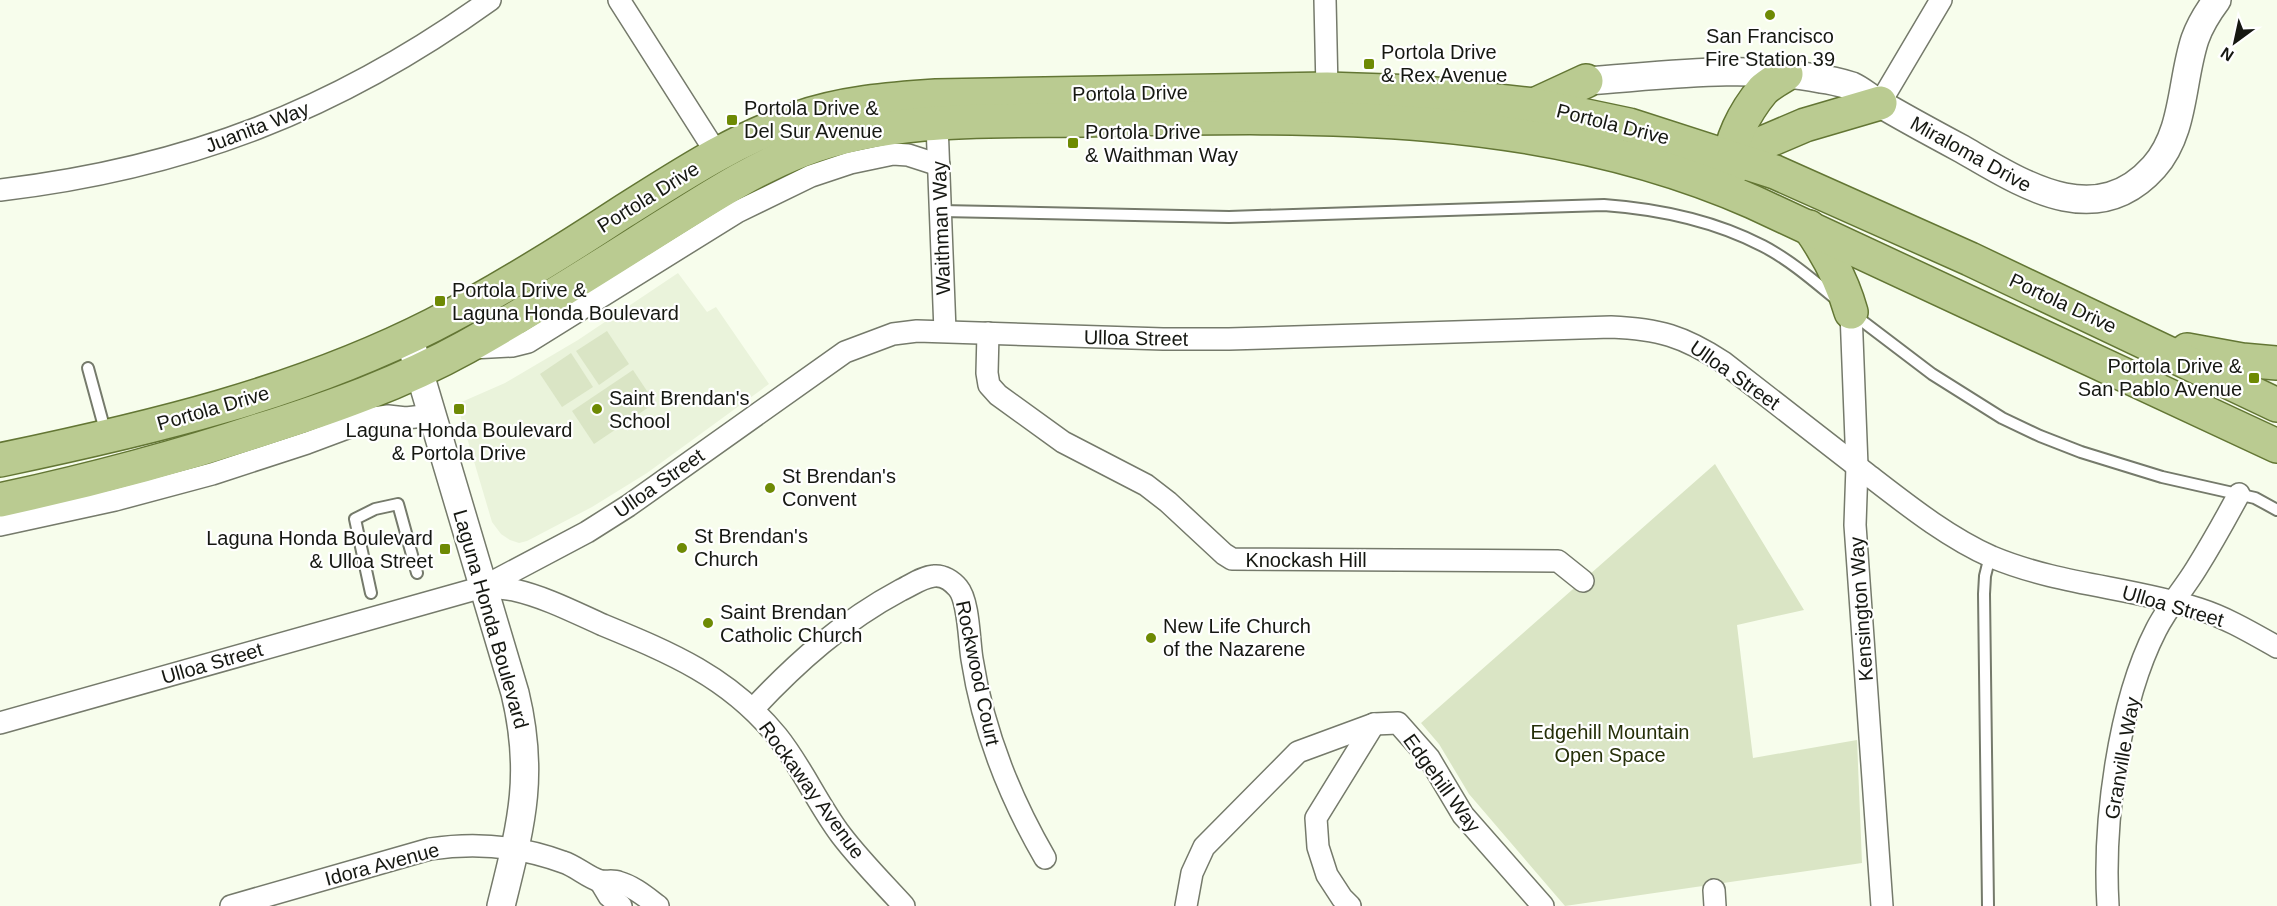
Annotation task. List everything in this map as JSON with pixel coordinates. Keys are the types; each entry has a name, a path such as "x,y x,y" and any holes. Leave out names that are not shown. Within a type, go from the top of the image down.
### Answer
{"main road":[{"path":"1753,202 1736,186 1730,168 1731,146 1764,89 1786,74"},
{"path":"1534,105 1586,81"},
{"name":"Portola Drive","path":"0,460 198,414 358,359 409,337 496,291 717,154 755,135 796,118 836,108 884,100 936,96 1328,89 1416,92 1534,105 1629,125 1775,172 1970,259 2277,405"},
{"path":"1671,170 1730,157 1805,125 1880,104"},
{"name":"Portola Drive","path":"1,501 108,474 238,437 338,404 461,350 759,169 801,150 842,137 888,127 937,124 1238,117 1349,118 1515,133 1568,143 1671,170 1714,184 2277,446"},
{"path":"1809,227 1827,252 1836,270 1851,312"},
{"path":"1851,312 1852,293 1858,281 1876,268 1887,266 1898,269"},
{"path":"2127,334 2202,354 2277,363"}],"street":[{"name":"Juanita Way","path":"0,190 71,181 147,164 236,138 280,121 398,61 490,0"},
{"path":"620,0 717,154"},
{"path":"1325,0 1328,89"},
{"path":"1880,104 1941,0"},
{"name":"Miraloma Drive","path":"1786,74 1821,78 1852,86 1880,104 2041,192 2067,198 2092,199 2117,193 2137,182 2154,167 2167,147 2176,127 2195,40 2205,16 2217,0"},
{"name":"Portola Drive","path":"1586,81 1719,73 1786,74"},
{"name":"Waithman Way","path":"937,124 945,331"},
{"name":"Portola Drive","path":"461,350 512,346 528,342 737,212 811,176 849,163 893,154 908,155 939,165"},
{"name":"Kensington Way","path":"1851,312 1857,466 1855,525 1882,906"},
{"name":"Ulloa Street","path":"0,723 483,586 570,542 620,512 845,352 893,334 917,331 1229,339 1599,327 1640,328 1669,334 1699,346 1723,362 1930,520 1990,556 2059,579 2172,601 2227,620 2277,647"},
{"name":"Knockash Hill","path":"988,333 987,373 989,385 998,395 1063,442 1146,485 1232,559 1558,561 1583,581"},
{"name":"Laguna Honda Boulevard","path":"409,337 523,727 526,783 523,811 501,906"},
{"name":"Portola Drive","path":"1,501 115,500 212,474 307,443 374,417 406,418 432,415"},
{"name":"Granville Way","path":"2108,906 2111,810 2122,733 2143,662 2155,631 2172,601 2196,569 2239,494"},
{"name":"Rockwood Court","path":"753,709 812,650 850,621 924,578 937,576 950,580 959,589 964,601 975,676 994,750 1025,824 1045,858"},
{"name":"Rockaway Avenue","path":"483,586 514,590 543,599 661,649 694,665 753,709 798,764 840,834 904,906"},
{"name":"Edgehill Way","path":"1186,906 1192,873 1204,847 1298,752 1374,724 1398,723 1429,758 1463,815 1544,906"},
{"path":"1350,906 1327,875 1318,847 1316,818 1374,724"},
{"name":"Idora Avenue","path":"231,906 430,849 452,845 515,848 565,862 600,881 617,881 624,884 658,906"},
{"name":"Idora Avenue","path":"600,881 609,896 621,906"}],"lane":[{"path":"941,211 1228,217 1604,206 1645,208 1686,217 1727,230 1764,246 1799,269 1932,374 2002,418 2040,436 2134,469 2255,498 2277,510"},
{"path":"88,368 106,437"},
{"path":"371,593 355,519 375,509 398,504 417,573"},
{"path":"1988,906 1984,594 1985,576 1990,556"}],"shaded area":[{"name":"Saint Brendan's School","path":"678,273 707,312 716,307 769,384 647,473 592,507 527,541 519,543 510,540 501,534 492,522 457,404 505,383 578,340"}],"green space":[{"path":"607,331 629,364 599,385 576,351"},
{"path":"571,353 593,387 562,407 540,374"},
{"path":"633,370 655,403 594,444 572,411"},
{"name":"Edgehill Mountain Open Space","path":"1715,464 1804,610 1737,625 1753,758 1857,740 1862,863 1565,906 1469,794 1439,744 1421,723"}],"place":[{"name":"San Francisco Fire Station 39","path":"1770,15"},
{"name":"Portola Drive & Rex Avenue","path":"1369,64"},
{"name":"Portola Drive & Del Sur Avenue","path":"732,120"},
{"name":"Portola Drive & Waithman Way","path":"1073,143"},
{"name":"Portola Drive & Laguna Honda Boulevard","path":"440,301"},
{"name":"Portola Drive & San Pablo Avenue","path":"2254,378"},
{"name":"Laguna Honda Boulevard & Portola Drive","path":"459,409"},
{"name":"Saint Brendan's School","path":"597,409"},
{"name":"St Brendan's Convent","path":"770,488"},
{"name":"St Brendan's Church","path":"682,548"},
{"name":"Laguna Honda Boulevard & Ulloa Street","path":"445,549"},
{"name":"Saint Brendan Catholic Church","path":"708,623"},
{"name":"New Life Church of the Nazarene","path":"1151,638"}]}
